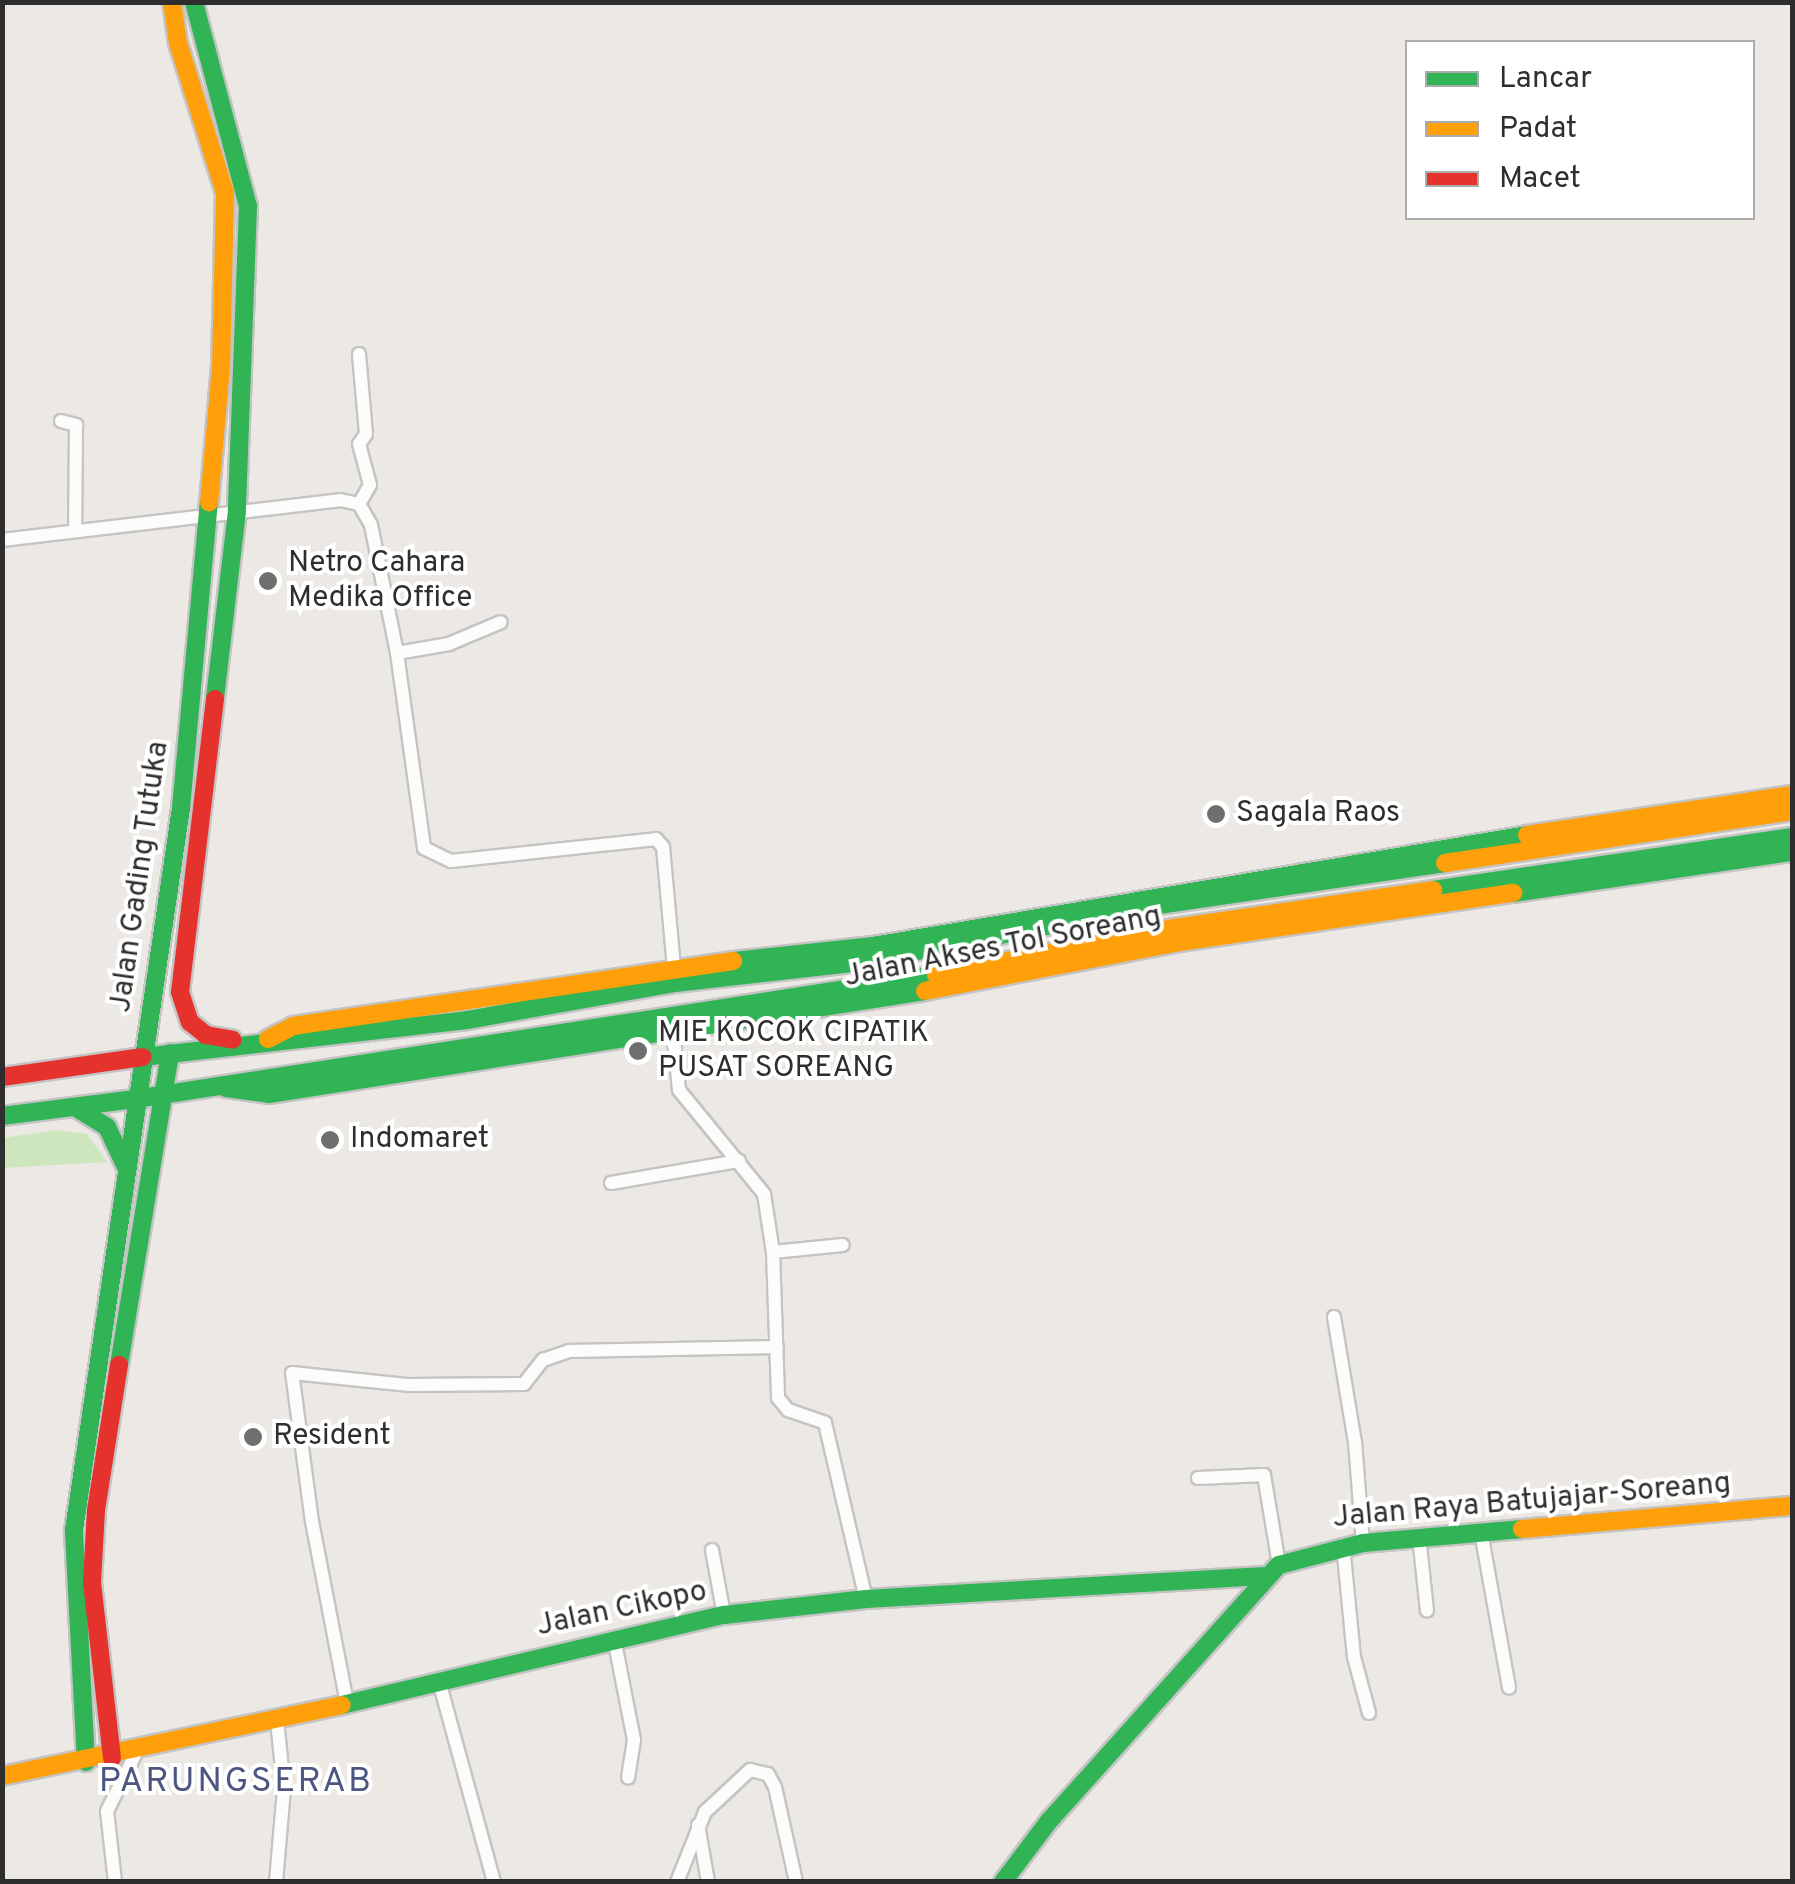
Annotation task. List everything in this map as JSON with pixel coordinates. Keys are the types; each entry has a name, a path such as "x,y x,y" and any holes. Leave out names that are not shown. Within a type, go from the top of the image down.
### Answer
{"main road":[{"name":"Jalan Gading Tutuka","path":"86,1762 74,1530 125,1165 182,808 209,514 226,206 172,2"},
{"name":"Jalan Gading Tutuka","path":"194,2 248,206 238,511 180,992 190,1022 206,1035 258,1044"},
{"name":"Jalan Akses Tol Soreang","path":"258,1044 293,1026 504,1000 674,968 941,942 1268,874 1792,796"},
{"name":"Jalan Akses Tol Soreang","path":"2,1077 170,1053 494,1016 674,983 1334,878 1792,810"},
{"name":"Jalan Akses Tol Soreang","path":"2,1116 858,997 1336,903 1792,836"},
{"name":"Jalan Akses Tol Soreang","path":"225,1088 268,1094 1180,942 1792,852"},
{"path":"1334,878 1336,903"},
{"path":"112,1758 92,1582 96,1510 170,1053"},
{"path":"75,1107 107,1127 125,1165"},
{"name":"Jalan Raya Batujajar-Soreang","path":"1272,1570 1342,1545 1363,1542 1792,1506"},
{"path":"1003,1882 1272,1570"},
{"name":"Jalan Cikopo","path":"2,1776 136,1753 614,1638 724,1616 866,1599 1272,1570"}],"street":[{"path":"358,354 366,434 359,444 370,484 359,504"},
{"path":"61,421 76,425 75,531"},
{"path":"2,540 340,500 359,504 371,525 397,653 427,852 451,861 656,839 663,847 674,968"},
{"path":"397,653 449,644 502,622"},
{"path":"673,1028 679,1090 764,1194 773,1252 782,1405 817,1418 828,1432 866,1599"},
{"path":"611,1183 739,1160"},
{"path":"773,1252 844,1245"},
{"path":"1334,1318 1355,1442 1363,1542"},
{"path":"348,1703 312,1522 292,1374 410,1385 524,1384 543,1360 569,1351 777,1347"},
{"path":"1198,1478 1264,1474 1272,1570"},
{"path":"1481,1532 1508,1687"},
{"path":"1419,1536 1427,1611"},
{"path":"1342,1545 1354,1656 1369,1713"},
{"path":"712,1550 724,1616"},
{"path":"614,1638 622,1705 634,1740 628,1778"},
{"path":"439,1681 494,1882"},
{"path":"276,1882 284,1788 277,1720"},
{"path":"115,1882 107,1810 136,1753"},
{"path":"678,1882 698,1824 728,1784 750,1770 768,1774 796,1882"},
{"path":"698,1824 708,1882"}],"green space":[{"path":"57,1130 87,1134 107,1162 3,1168 3,1138"}],"traffic: fast":[{"path":"194,2 248,206 237,511 215,699"},
{"path":"86,1762 74,1530 181,808 209,502"},
{"path":"733,961 873,946 1527,835"},
{"path":"1433,890 1792,837"},
{"path":"1513,893 1792,852"},
{"path":"143,1057 467,1020 675,983 861,962 1145,907 1445,863"},
{"path":"135,1099 936,975"},
{"path":"226,1088 269,1094 925,991"},
{"path":"119,1365 170,1053"},
{"path":"2,1116 135,1099"},
{"path":"75,1107 107,1127 125,1165"},
{"path":"1003,1882 1049,1821 1279,1565 1363,1543 1522,1529"},
{"path":"342,1705 724,1615 866,1599 1265,1576"}],"traffic: slow":[{"path":"172,2 178,43 225,193 221,366 209,502"},
{"path":"1527,835 1792,795"},
{"path":"1445,863 1792,811"},
{"path":"936,975 1173,928 1433,890"},
{"path":"925,991 1180,942 1513,893"},
{"path":"268,1039 293,1026 733,961"},
{"path":"1522,1529 1792,1506"},
{"path":"2,1776 342,1705"}],"traffic: jam":[{"path":"215,699 180,992 190,1022 206,1035 233,1040"},
{"path":"2,1077 143,1057"},
{"path":"112,1758 92,1582 96,1510 119,1365"}],"place":[{"name":"Netro Cahara Medika Office","path":"268,581"},
{"name":"Sagala Raos","path":"1216,814"},
{"name":"MIE KOCOK CIPATIK PUSAT SOREANG","path":"638,1051"},
{"name":"Indomaret","path":"330,1140"},
{"name":"Resident","path":"253,1437"}],"district":[{"name":"PARUNGSERAB","path":"236,1782"}]}
